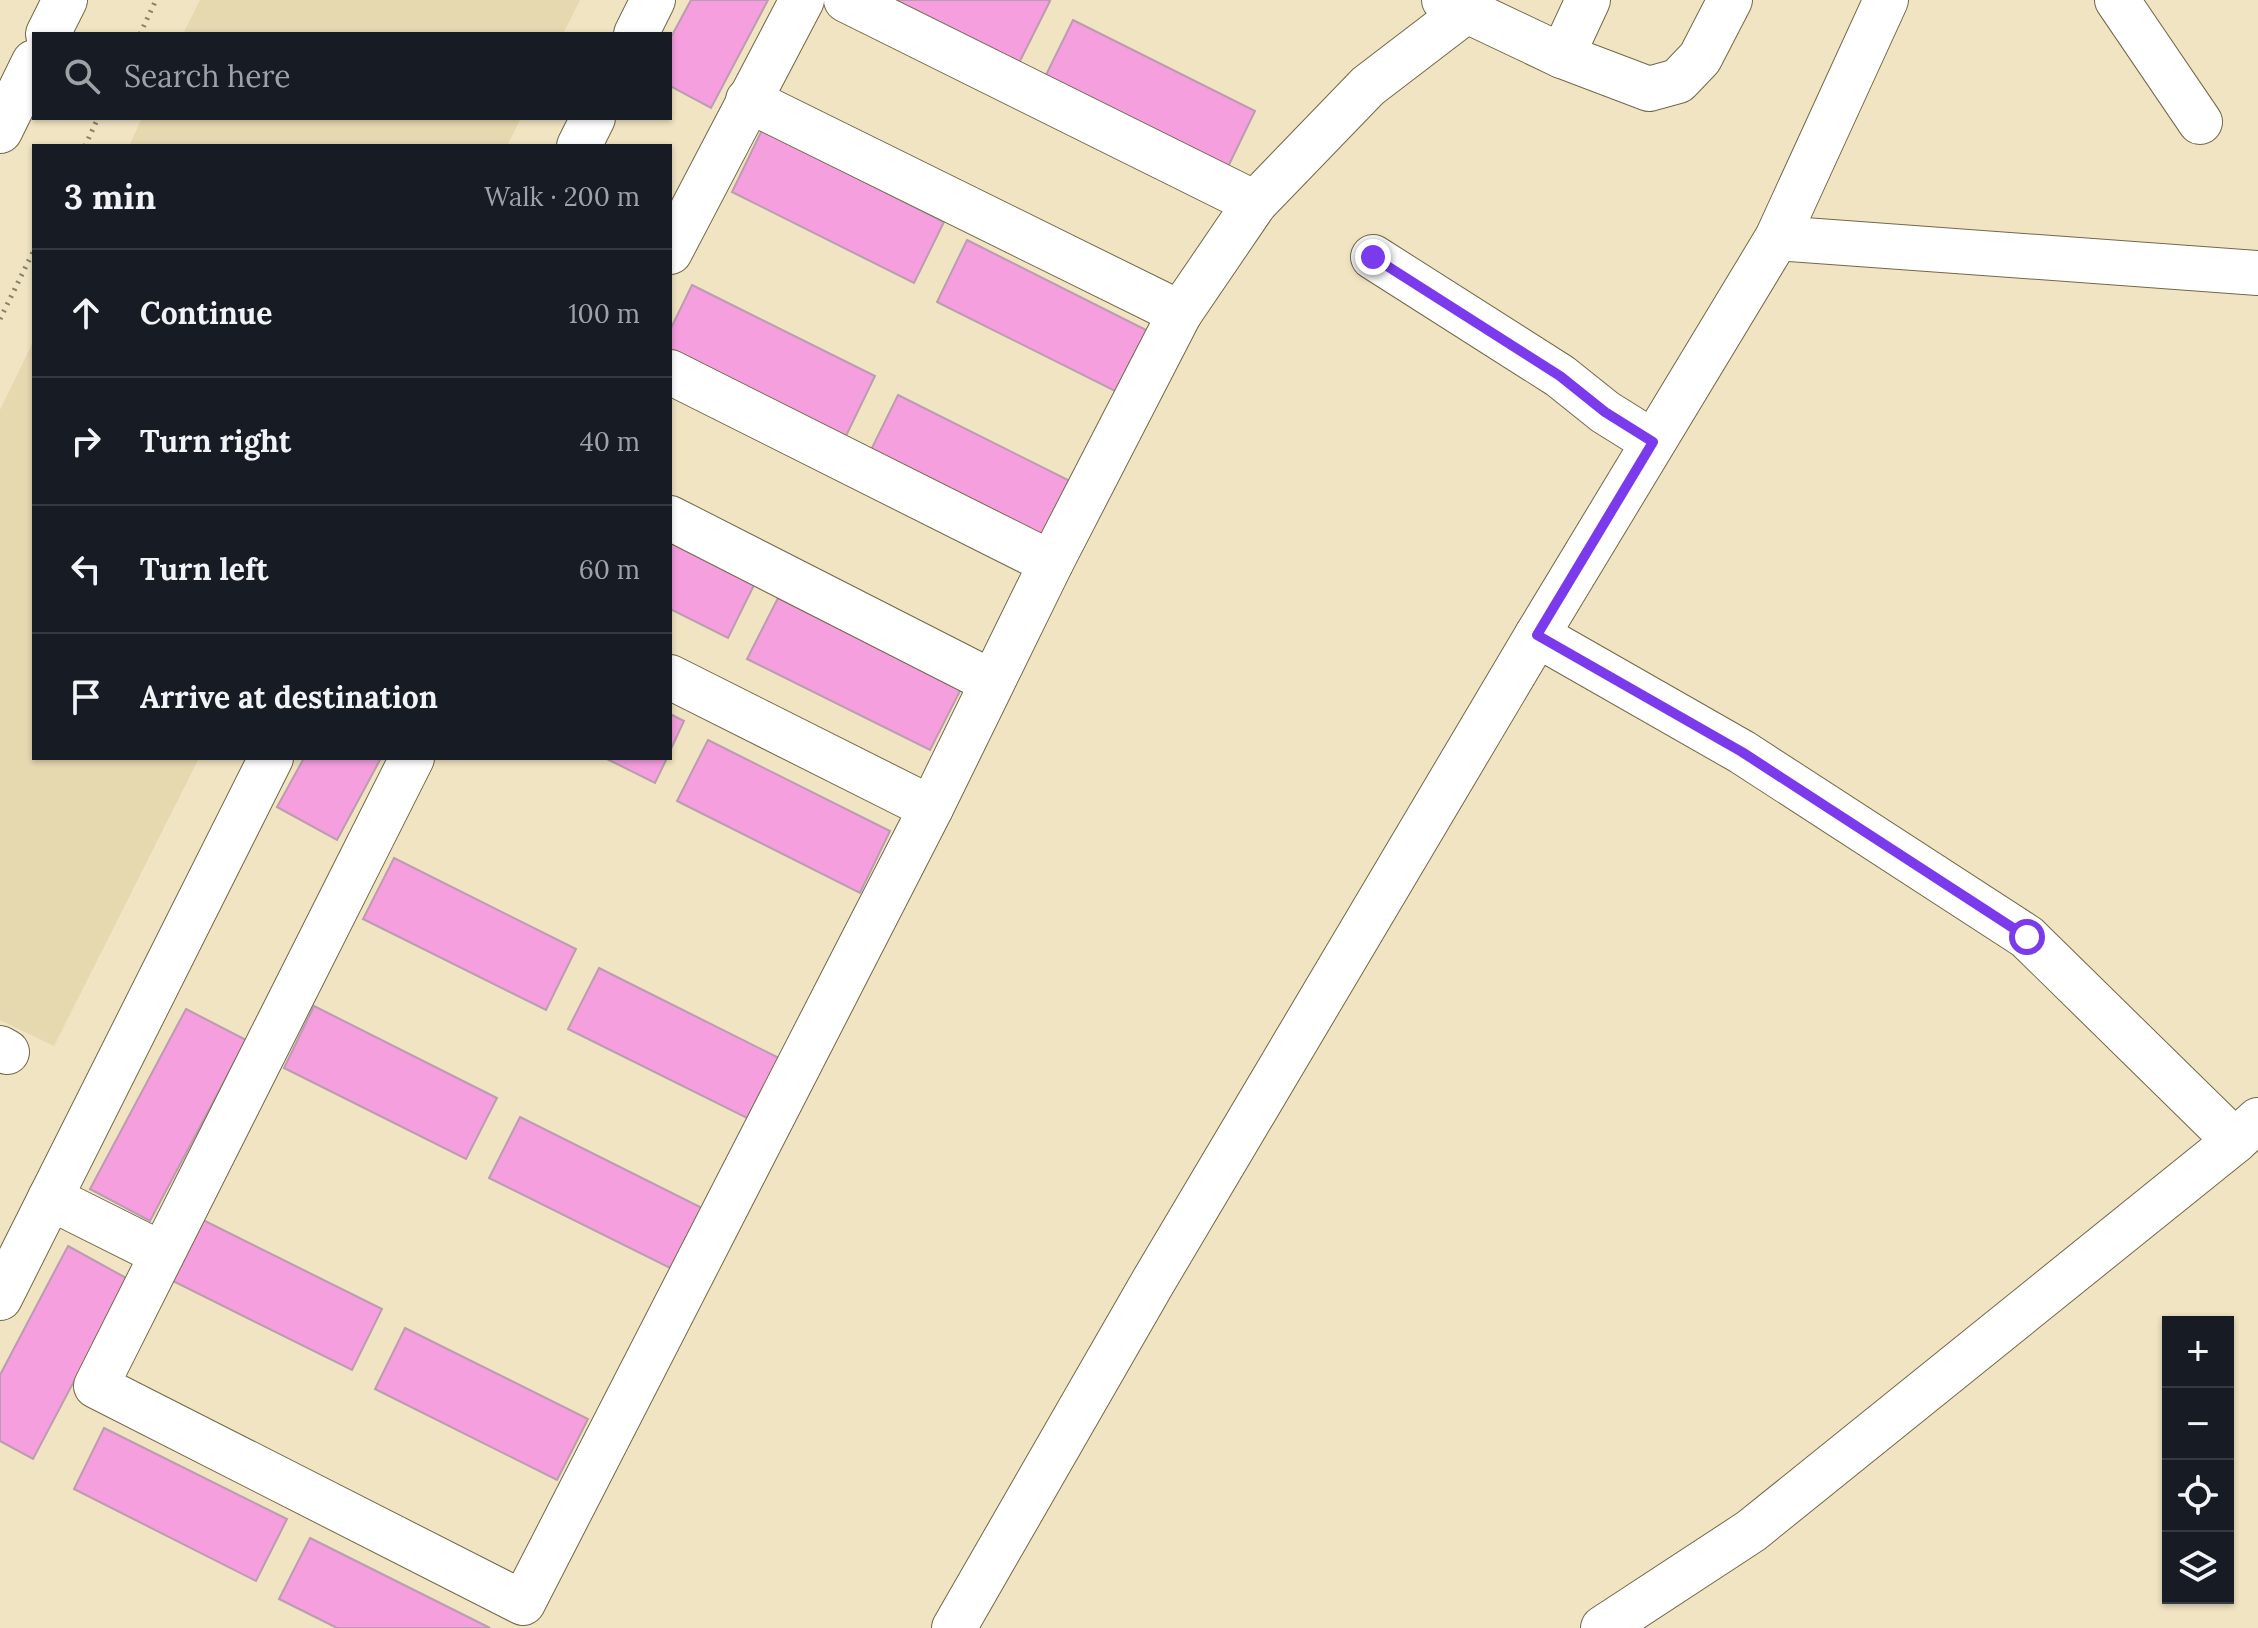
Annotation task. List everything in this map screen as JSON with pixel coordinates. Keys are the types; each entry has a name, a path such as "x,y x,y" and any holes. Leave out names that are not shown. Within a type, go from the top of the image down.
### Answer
{"street":[{"path":"49,32 65,0"},
{"path":"637,32 653,0"},
{"path":"672,248 802,0"},
{"path":"846,0 1255,203"},
{"path":"1562,56 1588,0"},
{"path":"411,760 96,1386 523,1603 931,808 1051,563 1180,313 1255,203 1368,86 1455,6 1562,56 1649,89 1678,81 1700,58 1730,0"},
{"path":"954,1628 1153,1282 1777,238 1886,0"},
{"path":"2117,0 2200,122"},
{"path":"0,131 32,66"},
{"path":"748,100 1180,313"},
{"path":"580,144 592,120"},
{"path":"1777,238 2258,273"},
{"path":"1373,257 1560,376 1605,412 1653,442"},
{"path":"672,373 1051,563"},
{"path":"672,519 992,682"},
{"path":"1537,635 1742,752 2027,937 2246,1131 1751,1531 1603,1628"},
{"path":"672,678 931,808"},
{"path":"0,1298 270,760"},
{"path":"50,1198 162,1254"}],"path":[{"path":"141,32 156,0"},
{"path":"86,144 97,120"},
{"path":"0,319 32,254"}],"shaded area":[{"path":"200,0 580,0 564,32 184,32"},
{"path":"141,120 520,120 508,144 130,144"},
{"path":"32,344 32,760 198,760 54,1046 0,1020 0,410"}],"building":[{"path":"691,0 768,0 711,108 672,87 672,35"},
{"path":"893,0 1047,0 1050,1 1019,63"},
{"path":"1073,20 1255,111 1225,173 1043,81"},
{"path":"762,130 944,222 914,283 732,192"},
{"path":"967,240 1150,332 1119,393 937,302"},
{"path":"692,285 875,376 845,438 672,351 672,326"},
{"path":"898,395 1080,486 1050,548 868,456"},
{"path":"672,534 758,577 728,638 672,610"},
{"path":"778,598 961,689 930,750 747,659"},
{"path":"672,715 684,721 672,747"},
{"path":"708,740 890,831 860,893 677,801"},
{"path":"303,760 380,760 337,840 277,807"},
{"path":"609,760 666,760 655,783"},
{"path":"394,858 576,949 546,1010 363,919"},
{"path":"599,968 781,1059 751,1120 568,1029"},
{"path":"314,1006 497,1098 466,1159 284,1068"},
{"path":"186,1009 246,1040 150,1221 90,1189"},
{"path":"520,1117 702,1208 672,1269 489,1178"},
{"path":"199,1218 382,1309 352,1370 169,1279"},
{"path":"68,1246 128,1279 33,1459 0,1441 0,1375"},
{"path":"405,1328 588,1419 557,1480 375,1389"},
{"path":"104,1428 287,1519 256,1581 74,1489"},
{"path":"310,1538 490,1628 337,1628 279,1599"}],"route":[{"path":"1373,257 1560,376 1605,412 1653,442 1537,635 1742,752 2027,937"}]}
